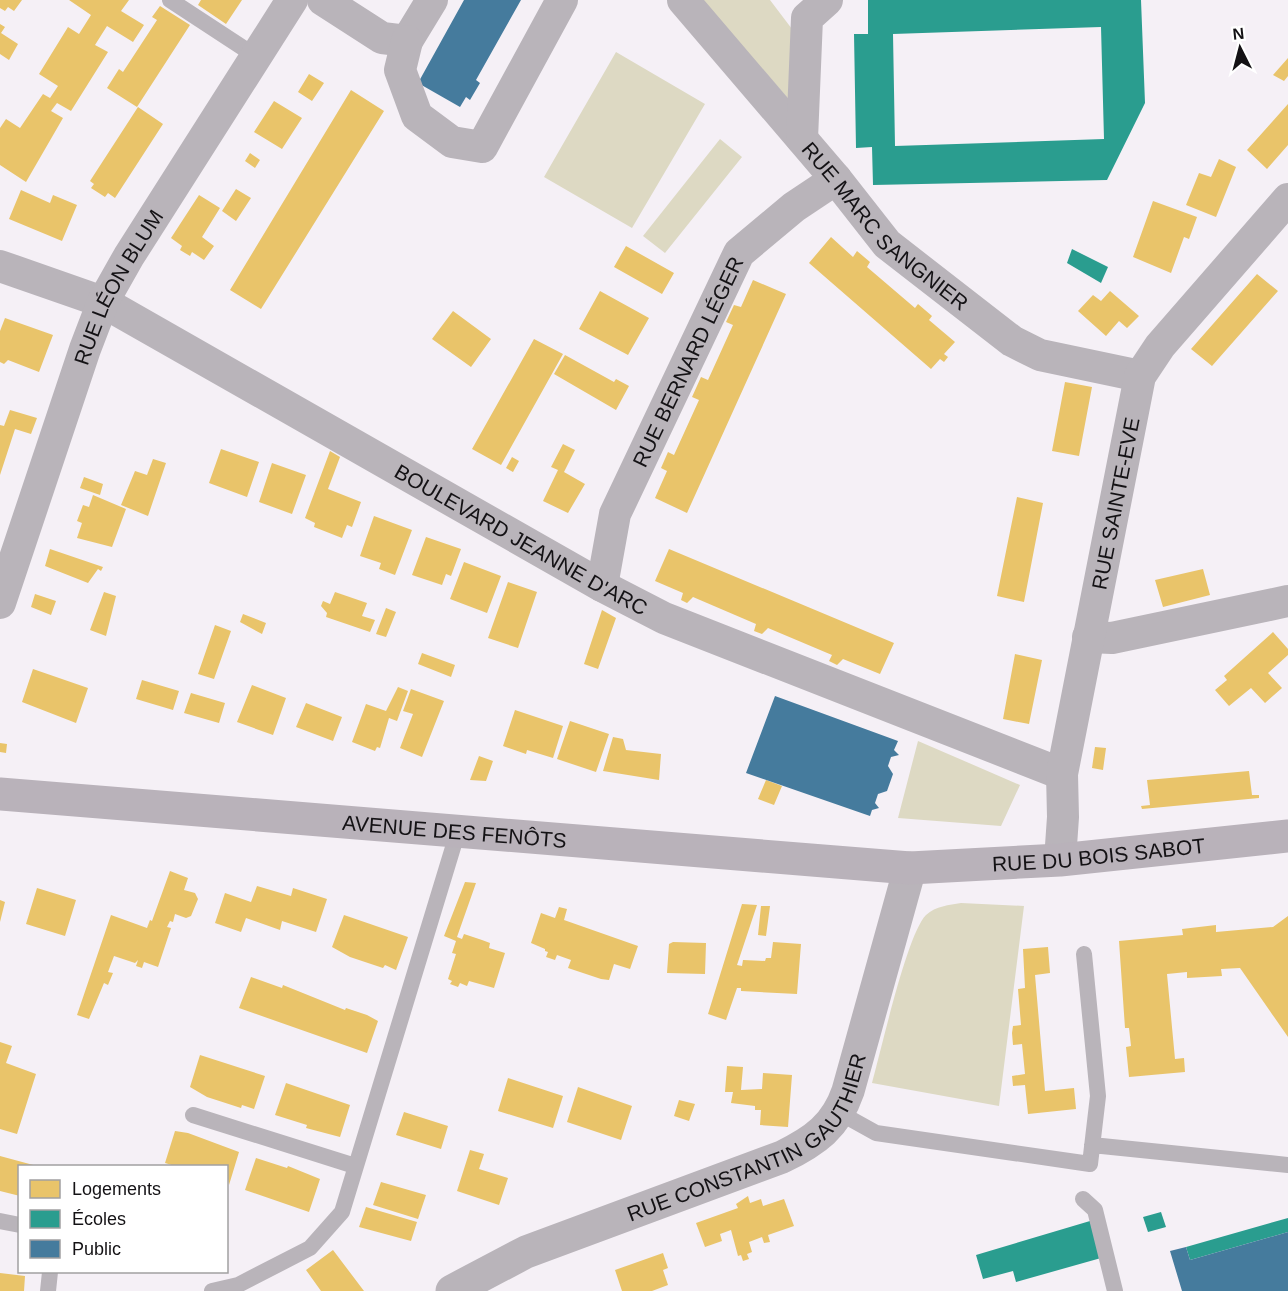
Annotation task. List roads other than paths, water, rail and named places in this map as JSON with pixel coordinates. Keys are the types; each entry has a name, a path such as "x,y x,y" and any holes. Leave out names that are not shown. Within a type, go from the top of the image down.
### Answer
{"main road":[{"name":"AVENUE DES FENÔTS","path":"0,794 909,868"},
{"name":"RUE DU BOIS SABOT","path":"909,868 1060,860 1288,836"}],"street":[{"name":"RUE LÉON BLUM","path":"0,603 85,349 103,302 129,256 292,0"},
{"path":"323,0 382,38 407,41"},
{"path":"432,0 407,41 400,70 417,116 452,142 482,147 562,0"},
{"name":"RUE MARC SANGNIER","path":"683,0 836,179 887,244 1012,341 1040,355 1140,376"},
{"path":"802,139 808,6"},
{"name":"RUE BERNARD LÉGER","path":"602,586 615,513 739,253 794,207 836,179"},
{"name":"RUE SAINTE-EVE","path":"1060,860 1063,817 1062,774 1140,376 1161,346 1288,199"},
{"name":"BOULEVARD JEANNE D'ARC","path":"0,266 103,302 602,586 664,618 1062,774"},
{"path":"1088,637 1112,639 1288,601"},
{"name":"RUE CONSTANTIN GAUTHIER","path":"452,1291 526,1252 782,1157 817,1138 840,1113 909,868"}],"lane":[{"path":"170,0 256,57"},
{"path":"212,1291 238,1285 310,1248 342,1212 458,831"},
{"path":"840,1113 876,1133 1090,1164 1098,1096 1084,954"},
{"path":"193,1115 355,1166"},
{"path":"1092,1145 1288,1165"},
{"path":"1083,1199 1095,1210 1114,1291"},
{"path":"0,1221 18,1225"},
{"path":"48,1291 50,1273"}]}
